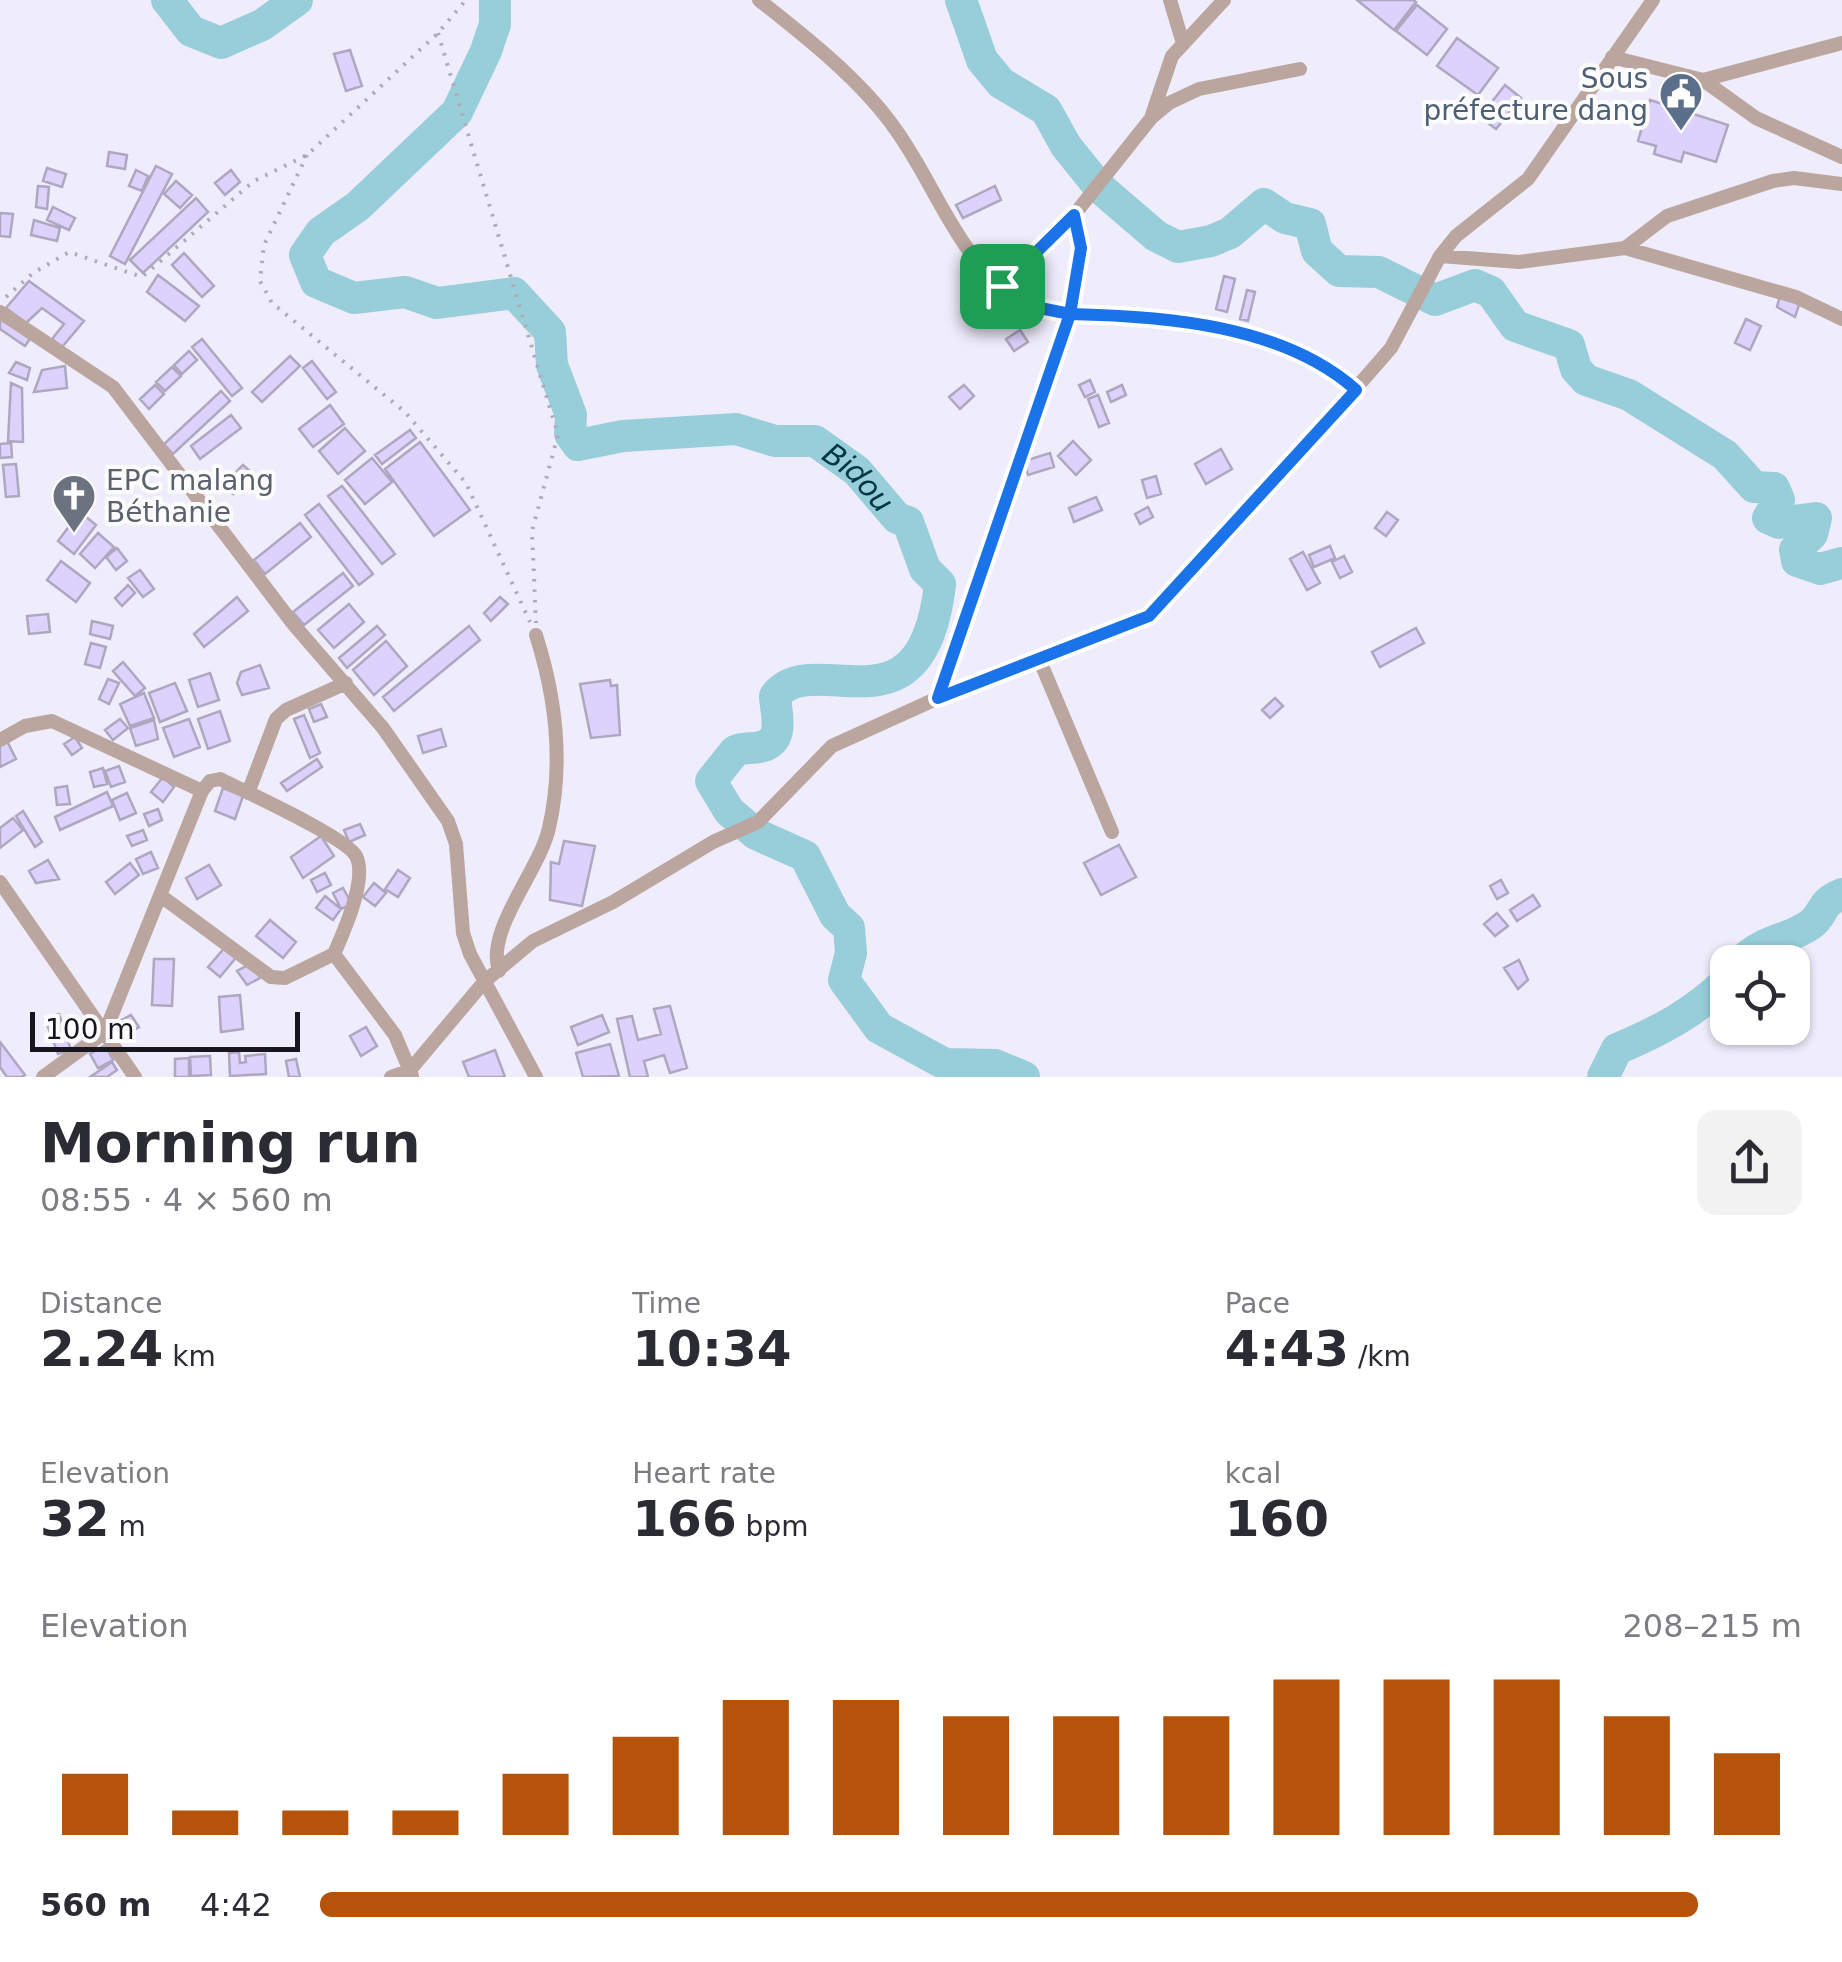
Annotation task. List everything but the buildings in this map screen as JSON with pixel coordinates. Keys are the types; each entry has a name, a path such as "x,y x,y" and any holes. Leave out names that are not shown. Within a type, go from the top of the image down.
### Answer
{"street":[{"path":"759,0 883,114 970,256 1002,286 1035,307 1070,314 1122,314 1288,346 1332,369 1356,390"},
{"path":"1170,0 1182,40"},
{"path":"1152,117 1161,80 1182,40 1224,0"},
{"path":"391,1077 411,1074 484,982 533,941 758,822 832,746 938,698 1149,616 1391,348 1440,256 1456,236 1528,179 1653,0"},
{"path":"1703,80 1842,44"},
{"path":"1612,58 1703,80 1756,118 1842,157"},
{"path":"1002,286 1074,215 1152,117 1182,95 1300,69"},
{"path":"1625,248 1667,216 1773,181 1794,178 1842,184"},
{"path":"938,698 1070,314 1081,248 1074,215"},
{"path":"1440,256 1519,262 1625,248 1796,297 1842,320"},
{"path":"0,312 113,387 294,625 346,683 448,822 456,844 463,933 484,982 536,1077"},
{"path":"499,971 494,946 534,868 549,828 554,791 554,700 536,636"},
{"path":"1040,660 1112,832"},
{"path":"248,793 276,718 346,683"},
{"path":"0,740 25,726 52,721 202,792"},
{"path":"42,1077 105,1032 202,792 210,781 220,779 248,793 332,838 356,857 353,903 334,954 284,978 271,978 161,896"},
{"path":"0,882 135,1077"},
{"path":"334,954 395,1035 411,1074"}],"path":[{"path":"0,304 18,284 69,252 142,277 254,181 307,155 438,34 466,0"},
{"path":"438,34 558,435 532,530 536,636"},
{"path":"307,155 264,245 260,281 272,303 405,412 466,483 536,636"}],"waterway":[{"name":"Bidou","path":"167,0 191,31 221,43 262,25 297,0"},
{"name":"Bidou","path":"495,0 495,24 486,51 457,112 358,206 321,232 305,255 316,282 354,298 405,292 437,303 514,293 550,332 552,365 571,415 570,434 578,445 623,436 736,429 775,441 815,441 857,471 897,518 908,522 925,569 940,584 929,633 912,662 890,677 793,683 775,696 778,726 773,739 760,747 735,751 711,781 729,811 756,834 805,856 835,915 849,928 851,953 844,980 879,1028 945,1064 995,1065 1024,1077"},
{"path":"961,0 982,60 1001,83 1046,110 1066,146 1099,187 1156,236 1178,247 1211,241 1230,233 1264,204 1285,218 1310,224 1317,251 1339,271 1379,272 1435,300 1475,285 1491,292 1515,326 1569,345 1576,369 1586,380 1629,395 1725,455 1754,487 1774,488 1779,500 1768,518 1779,523 1816,518 1812,534 1795,550 1797,561 1820,569 1842,563"},
{"name":"Bidou","path":"1767,945 1810,925 1829,901 1842,894"},
{"name":"Bidou","path":"1603,1077 1617,1049 1676,1020 1710,995"}],"place":[{"name":"Sous préfecture dang","path":"1681,132"},
{"name":"EPC malang Béthanie","path":"74,534"}],"route":[{"path":"1002,286 1035,307 1070,314 938,698 1149,616 1232,530 1356,390 1332,369 1288,346 1198,325 1122,314 1070,314 1081,248 1074,215 1002,286"}]}
